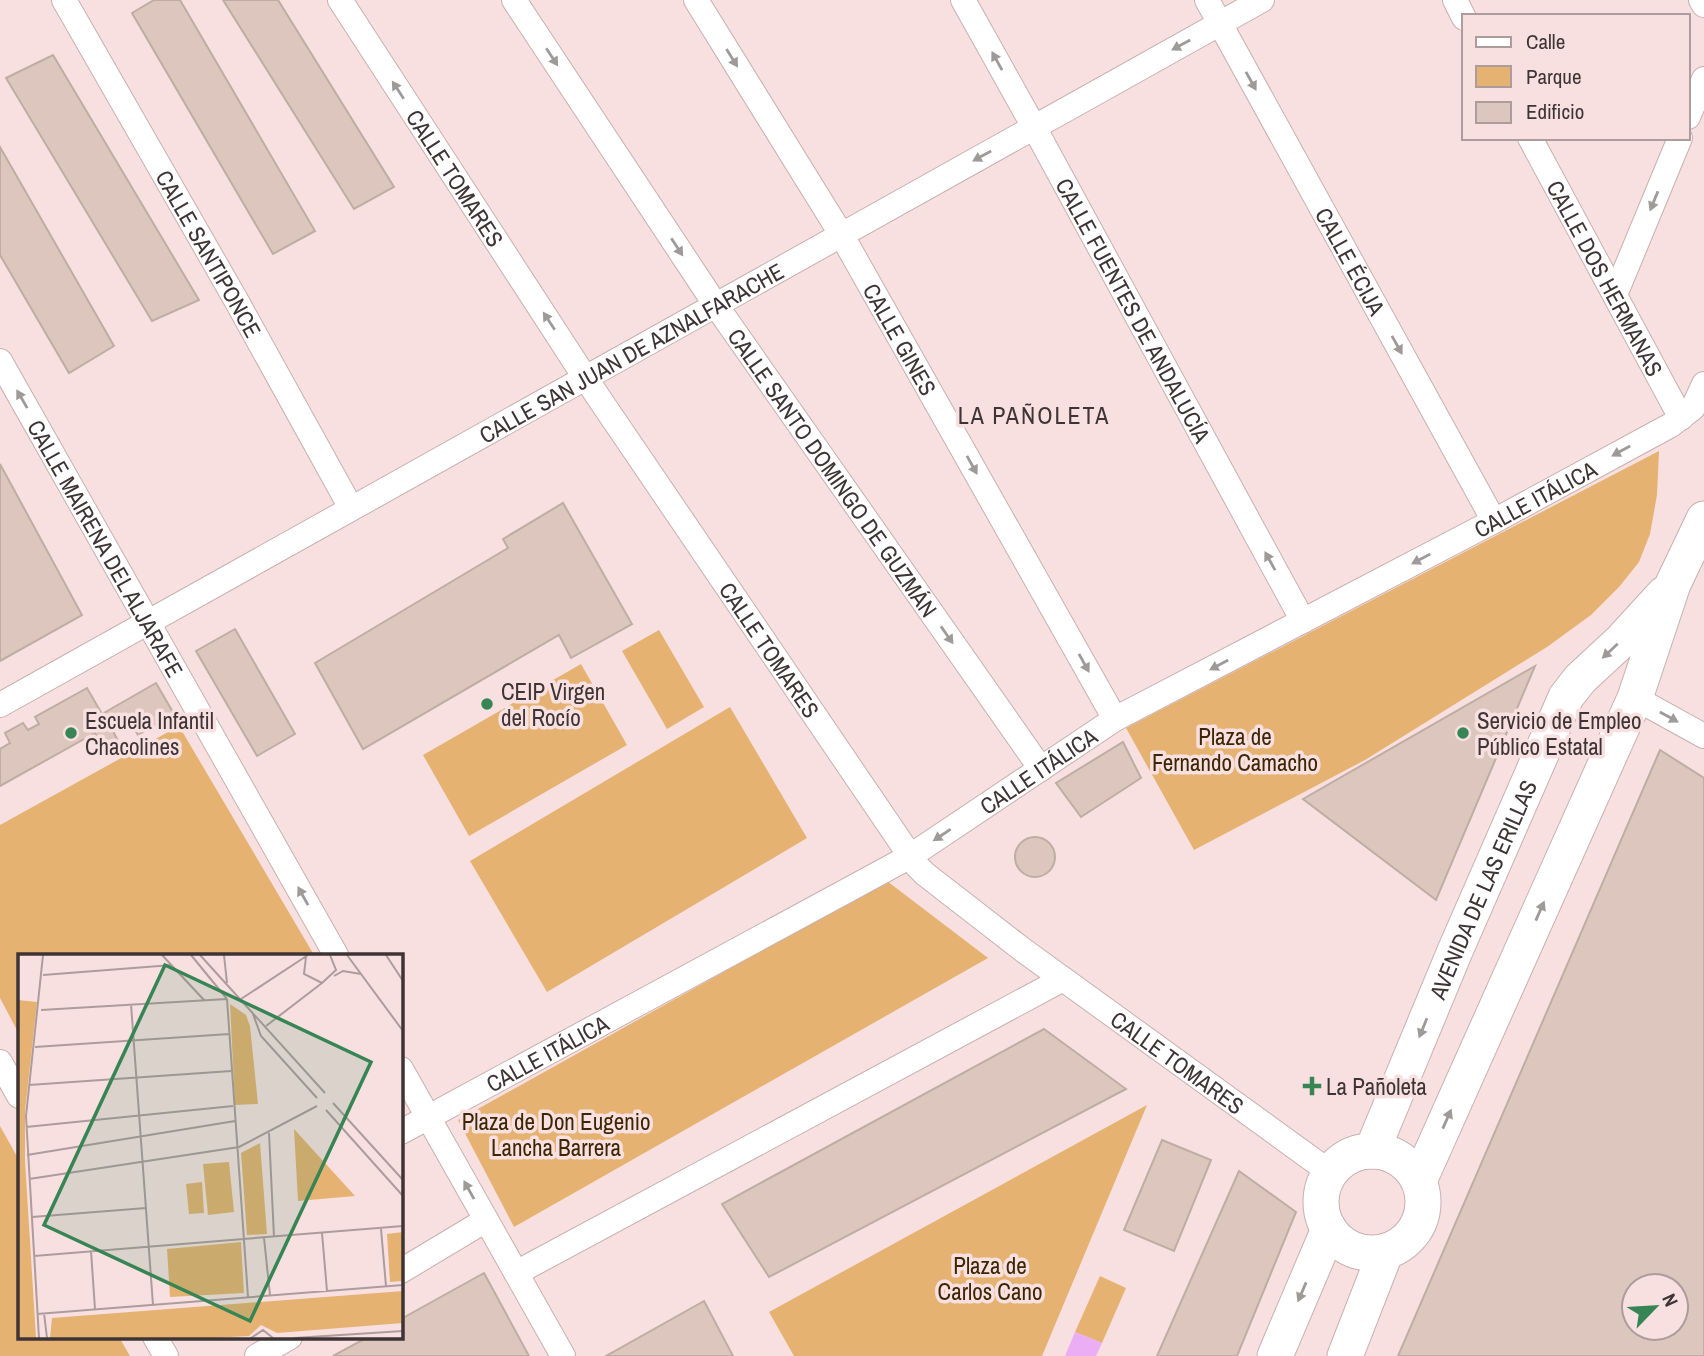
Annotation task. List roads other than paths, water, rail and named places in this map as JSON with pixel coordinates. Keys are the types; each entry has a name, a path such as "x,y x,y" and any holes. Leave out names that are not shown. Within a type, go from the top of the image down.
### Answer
{"street":[{"name":"CALLE SANTIPONCE","path":"64,0 236,300 351,508"},
{"name":"CALLE TOMARES","path":"340,0 586,379 909,857 925,874 1063,979 1331,1173"},
{"name":"CALLE SANTO DOMINGO DE GUZMÁN","path":"514,0 715,304 1041,769"},
{"name":"CALLE GINES","path":"696,0 841,234 1115,719"},
{"name":"CALLE FUENTES DE ANDALUCÍA","path":"963,0 1303,621"},
{"name":"CALLE ÉCIJA","path":"1207,0 1494,521"},
{"name":"CALLE SAN JUAN DE AZNALFARACHE","path":"0,705 1262,0"},
{"path":"1701,0 1704,5"},
{"path":"1690,112 1704,79"},
{"name":"CALLE DOS HERMANAS","path":"1531,140 1681,418"},
{"path":"1615,295 1679,140"},
{"name":"CALLE MAIRENA DEL ALJARAFE","path":"0,360 335,954"},
{"path":"1681,418 1693,408 1704,384"},
{"name":"CALLE ITÁLICA","path":"402,1131 909,857 1115,719 1494,521 1681,418"},
{"name":"AVENIDA DE LAS ERILLAS","path":"1419,1181 1635,698 1673,584 1704,519"},
{"name":"AVENIDA DE LAS ERILLAS","path":"1372,1151 1455,951 1566,697 1580,679 1621,641 1673,584"},
{"path":"1635,698 1704,736"},
{"path":"516,1273 1063,979"},
{"path":"0,1062 18,1094"},
{"path":"402,1071 563,1356"},
{"path":"1372,1151 1387,1153 1411,1169 1419,1181 1423,1198 1422,1216 1414,1232 1402,1244 1386,1251 1370,1253 1354,1250 1340,1241 1329,1229 1322,1201 1324,1187 1331,1173 1342,1161 1356,1154 1372,1151"},
{"path":"402,1270 486,1220"},
{"path":"1275,1356 1329,1229"},
{"path":"1345,1356 1386,1251"},
{"path":"156,1338 166,1356"},
{"path":"257,1356 288,1338"}],"place":[{"name":"CEIP Virgen del Rocío","path":"487,704"},
{"name":"Escuela Infantil Chacolines","path":"71,733"},
{"name":"Servicio de Empleo Público Estatal","path":"1463,733"},
{"name":"La Pañoleta","path":"1312,1086"}],"district":[{"name":"LA PAÑOLETA","path":"1034,415"}],"park label":[{"name":"Plaza de Fernando Camacho","path":"1235,749"},
{"name":"Plaza de Don Eugenio Lancha Barrera","path":"556,1134"},
{"name":"Plaza de Carlos Cano","path":"990,1278"}]}
